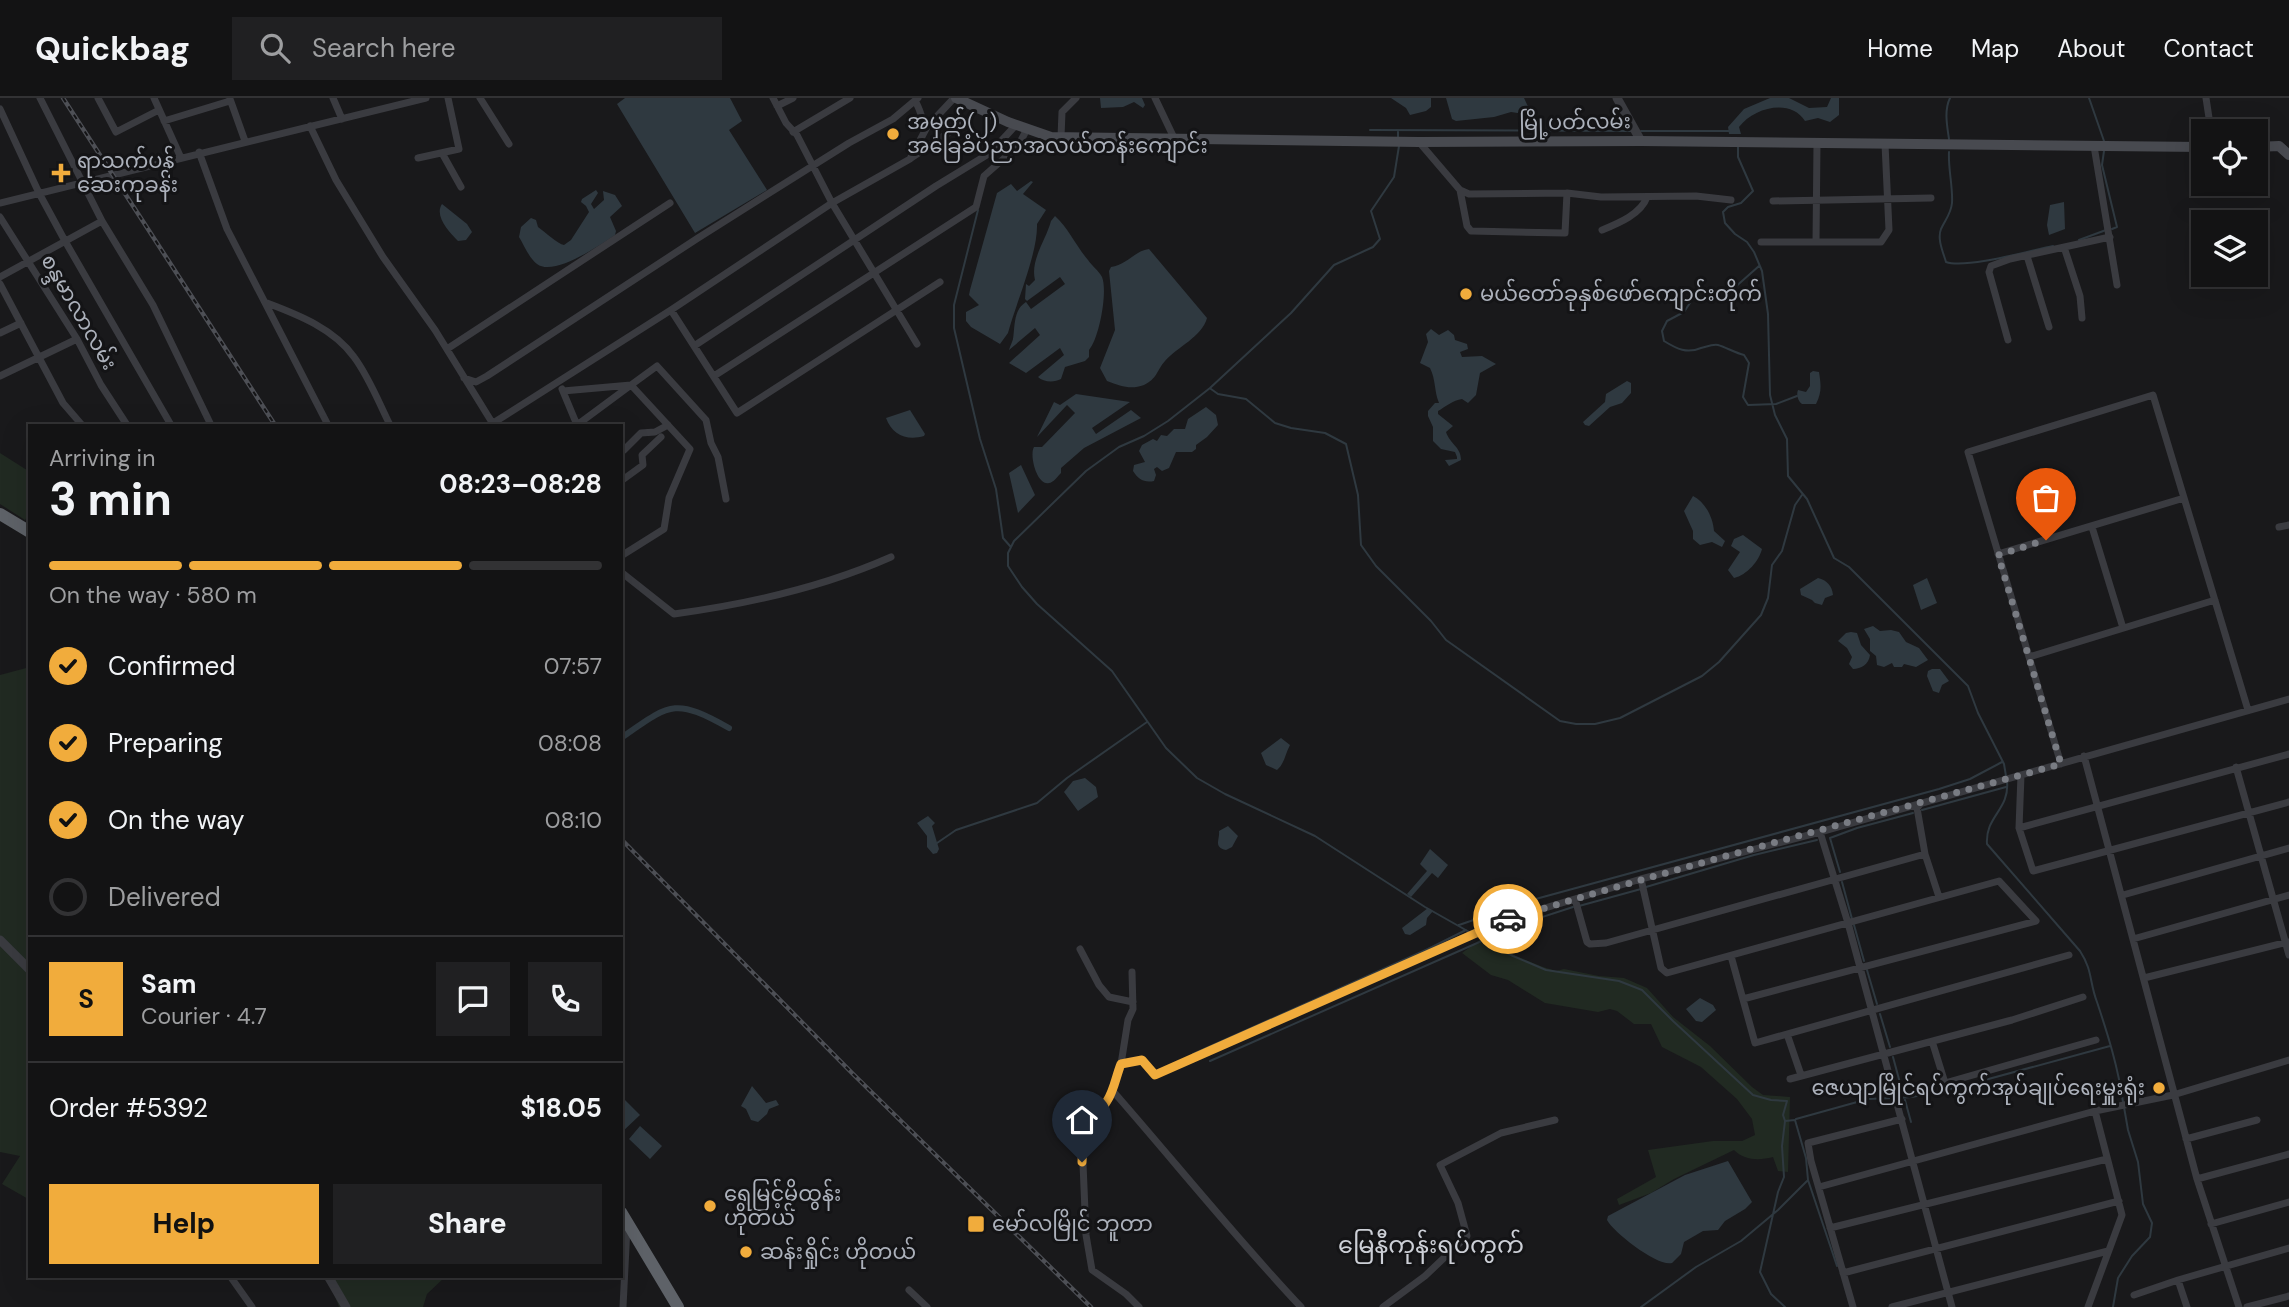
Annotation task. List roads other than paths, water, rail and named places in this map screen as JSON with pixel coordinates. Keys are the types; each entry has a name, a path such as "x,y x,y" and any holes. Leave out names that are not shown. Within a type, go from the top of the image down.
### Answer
{"highway":[{"path":"0,514 28,531"},
{"path":"624,1217 678,1307"}],"main road":[{"name":"မြို့ပတ်လမ်း","path":"955,98 1051,137 2191,147"},
{"path":"2284,144 2289,155"}],"street":[{"path":"40,98 102,221 153,305 211,424"},
{"path":"109,98 99,100 116,132 159,110"},
{"path":"154,98 181,158"},
{"path":"333,98 342,118"},
{"path":"0,203 426,98"},
{"path":"418,158 460,147 448,98"},
{"path":"480,98 509,144"},
{"path":"793,98 775,102 797,135 832,203 917,344"},
{"path":"793,132 850,98"},
{"path":"910,159 927,127 955,98"},
{"path":"1061,137 1062,112 1076,98"},
{"path":"1155,98 1175,139"},
{"path":"1617,98 1641,141"},
{"path":"2206,98 2210,119"},
{"path":"464,378 476,382 487,376 813,166 893,120 916,99 922,111 922,121 927,127"},
{"path":"164,121 230,100 245,141"},
{"path":"0,109 65,241 170,424"},
{"path":"310,126 336,180 376,246 447,349 491,424 671,310 832,203 910,159 963,123"},
{"path":"694,346 990,153 1016,125"},
{"path":"714,376 976,207 984,176 1018,146 1027,129"},
{"path":"1419,142 1460,190 1469,194 1567,193 1601,197 1696,196 1731,200"},
{"path":"1816,242 1817,143"},
{"path":"1761,242 1881,242 1889,230 1885,144"},
{"path":"2094,146 2117,285"},
{"path":"199,152 227,229 327,424"},
{"path":"442,153 461,187"},
{"path":"1460,190 1467,226 1471,231 1565,233 1567,193"},
{"path":"1602,230 1616,225 1643,207 1647,197"},
{"path":"1773,201 1931,198"},
{"path":"447,349 670,203"},
{"name":"စန္ဒမာလာလမ်း","path":"0,217 77,339 101,385 126,424"},
{"path":"0,277 102,221"},
{"path":"2008,340 1989,272 1991,266 2110,237"},
{"path":"2064,247 2080,296 2082,318"},
{"path":"2027,256 2049,327"},
{"path":"671,310 737,413 940,282"},
{"path":"0,284 64,403 81,424"},
{"path":"266,303 295,313 339,340 355,358 389,424"},
{"path":"0,333 21,323"},
{"path":"0,376 77,339"},
{"path":"578,424 657,366 706,420 711,443 718,457 726,499"},
{"path":"559,382 577,424"},
{"path":"563,391 631,385"},
{"path":"623,555 664,529 669,498 690,449 631,385"},
{"path":"2061,764 1968,452 2153,396 2248,710"},
{"path":"624,450 641,433 655,432 668,425"},
{"path":"623,480 640,469 643,465 642,456 661,437"},
{"path":"1998,555 2184,498"},
{"path":"2279,527 2289,525"},
{"path":"2092,527 2123,628"},
{"path":"623,574 674,614 794,592 855,573 891,557"},
{"path":"2029,657 2215,600"},
{"path":"1121,1064 1142,1060 1155,1075 1499,922 1641,879 1820,832 2289,699"},
{"path":"2019,828 2289,754"},
{"path":"2084,756 2123,895 2173,1095 2239,1307"},
{"path":"2236,767 2289,955"},
{"path":"2018,776 2019,828 2033,871 2289,802"},
{"path":"1921,802 1917,808 1925,854 1939,897"},
{"path":"1820,832 1848,923 1952,1307"},
{"path":"2123,895 2289,848"},
{"path":"1575,899 1583,934 1590,944 1653,931 1925,854"},
{"path":"1641,879 1661,968 1667,973 1999,881 2036,921 1743,999"},
{"path":"2133,939 2289,895"},
{"path":"0,940 28,968"},
{"path":"2144,978 2287,942"},
{"path":"1080,949 1108,997 1133,1002"},
{"path":"1731,957 1755,1043 2069,956"},
{"path":"1132,972 1133,1002 1121,1064 1109,1099 1091,1121 1083,1140 1086,1235 1092,1270 1126,1293 1139,1307"},
{"path":"1790,1079 2083,997"},
{"path":"1787,1034 1801,1076"},
{"path":"1932,1041 1945,1083 2096,1040"},
{"path":"1819,1187 2095,1111 2173,1095 2289,1060"},
{"path":"1112,1090 1301,1307"},
{"path":"2085,1306 2122,1215 2095,1111"},
{"path":"1853,1307 1808,1143 1902,1119"},
{"path":"1383,1307 1425,1276 1467,1236 1458,1203 1440,1165 1501,1133 1555,1120"},
{"path":"2186,1139 2257,1120"},
{"path":"2197,1179 2289,1154"},
{"path":"1830,1228 2107,1158"},
{"path":"1843,1273 2119,1201"},
{"path":"2211,1224 2289,1202"},
{"path":"623,1307 624,1217"},
{"path":"2134,1295 2289,1248"},
{"path":"1892,1307 2108,1251"},
{"path":"231,1278 252,1307"},
{"path":"329,1278 346,1307"},
{"path":"2178,1280 2187,1307"},
{"path":"909,1290 927,1307"},
{"path":"2247,1307 2289,1296"}],"waterway":[{"path":"1949,139 1947,113 1950,98"},
{"path":"2089,98 2104,141"},
{"path":"1370,130 1631,131"},
{"path":"1398,131 1398,137"},
{"path":"1641,131 1729,131"},
{"path":"1738,145 1738,157 1753,191 1741,203 1728,207 1723,212 1725,223 1747,242 1762,271 1768,314 1770,395 1775,415 1787,439 1788,476 1807,499 1834,558 1849,567 1968,686 1978,713 2004,764 2006,776"},
{"path":"1399,146 1394,177 1371,211 1380,239 1373,247 1334,265 1291,313 1210,388 1168,421 1119,447 1086,471 1014,541 1008,553 1008,566 1037,604 1112,671 1166,748 1197,778 1315,836 1425,907 1471,933"},
{"path":"2104,151 2102,165 2117,227 2112,229"},
{"path":"1949,152 1952,203 1940,237 1946,262 1955,264 1982,261 2053,246"},
{"path":"978,210 954,305 954,328 980,439 996,489 1003,538 1010,546"},
{"path":"2079,240 2106,230"},
{"path":"1759,266 1733,289 1692,300 1684,312 1667,321 1662,331 1664,341 1687,351 1716,345 1744,355 1749,363 1743,397 1748,405 1776,404 1797,396"},
{"path":"1211,389 1218,394 1246,399 1275,423 1325,433 1346,444 1358,495 1361,545 1376,566 1431,621 1446,640 1560,721 1576,724 1595,724 1620,718 1702,676 1719,662 1761,615 1768,598 1772,565 1782,551 1795,505 1802,495"},
{"path":"623,737 651,718 673,709 696,712 729,728"},
{"path":"937,843 956,830 1037,803 1067,778 1147,722"},
{"path":"1459,925 1532,900 1939,789 1970,779 2002,762"},
{"path":"2007,781 2005,799 1990,826 1987,844 2084,958 2112,1051 2123,1102"},
{"path":"1922,810 2006,787"},
{"path":"1840,872 1830,838 1913,813"},
{"path":"1646,887 1754,855 1817,840"},
{"path":"1842,882 1852,919"},
{"path":"1579,906 1641,889"},
{"path":"1210,1061 1518,925 1573,907"},
{"path":"1854,925 1864,961"},
{"path":"1193,1054 1466,930"},
{"path":"1475,935 1546,970 1619,981 1642,990 1753,1095 1787,1101 1783,1115 1785,1121 1795,1120 1806,1158 1808,1180 1837,1266"},
{"path":"1867,970 1877,1004"},
{"path":"1880,1014 1890,1047"},
{"path":"1898,1098 1959,1087 2110,1046"},
{"path":"1893,1057 1903,1094"},
{"path":"1796,1119 1868,1099 1892,1098"},
{"path":"1905,1100 1911,1122"},
{"path":"2113,1307 2118,1278 2132,1256 2150,1237 2152,1223 2143,1204 2138,1162 2124,1107"},
{"path":"1785,1121 1782,1146 1784,1177 1778,1192 1760,1272 1771,1294 1785,1307"},
{"path":"1641,1307 1696,1267 1741,1241 1807,1181"}],"railway":[{"path":"63,98 274,424"},
{"path":"623,841 853,1074 1091,1307"}],"place":[{"name":"အမှတ်(၂) အခြေခံပညာအလယ်တန်းကျောင်း","path":"893,134"},
{"name":"ရာသက်ပန် ဆေးကုခန်း","path":"61,173"},
{"name":"မယ်တော်ခုနှစ်ဖော်ကျောင်းတိုက်","path":"1466,294"},
{"name":"ဇေယျာမြိုင်ရပ်ကွက်အုပ်ချုပ်ရေးမှူးရုံး","path":"2159,1088"},
{"name":"ရွှေမြင့်မိုထွန်း ဟိုတယ်","path":"710,1206"},
{"name":"မော်လမြိုင် ဘူတာ","path":"976,1224"},
{"name":"ဆန်းရှိုင်း ဟိုတယ်","path":"746,1252"}],"district":[{"name":"မြေနီကုန်းရပ်ကွက်","path":"1431,1244"}]}
